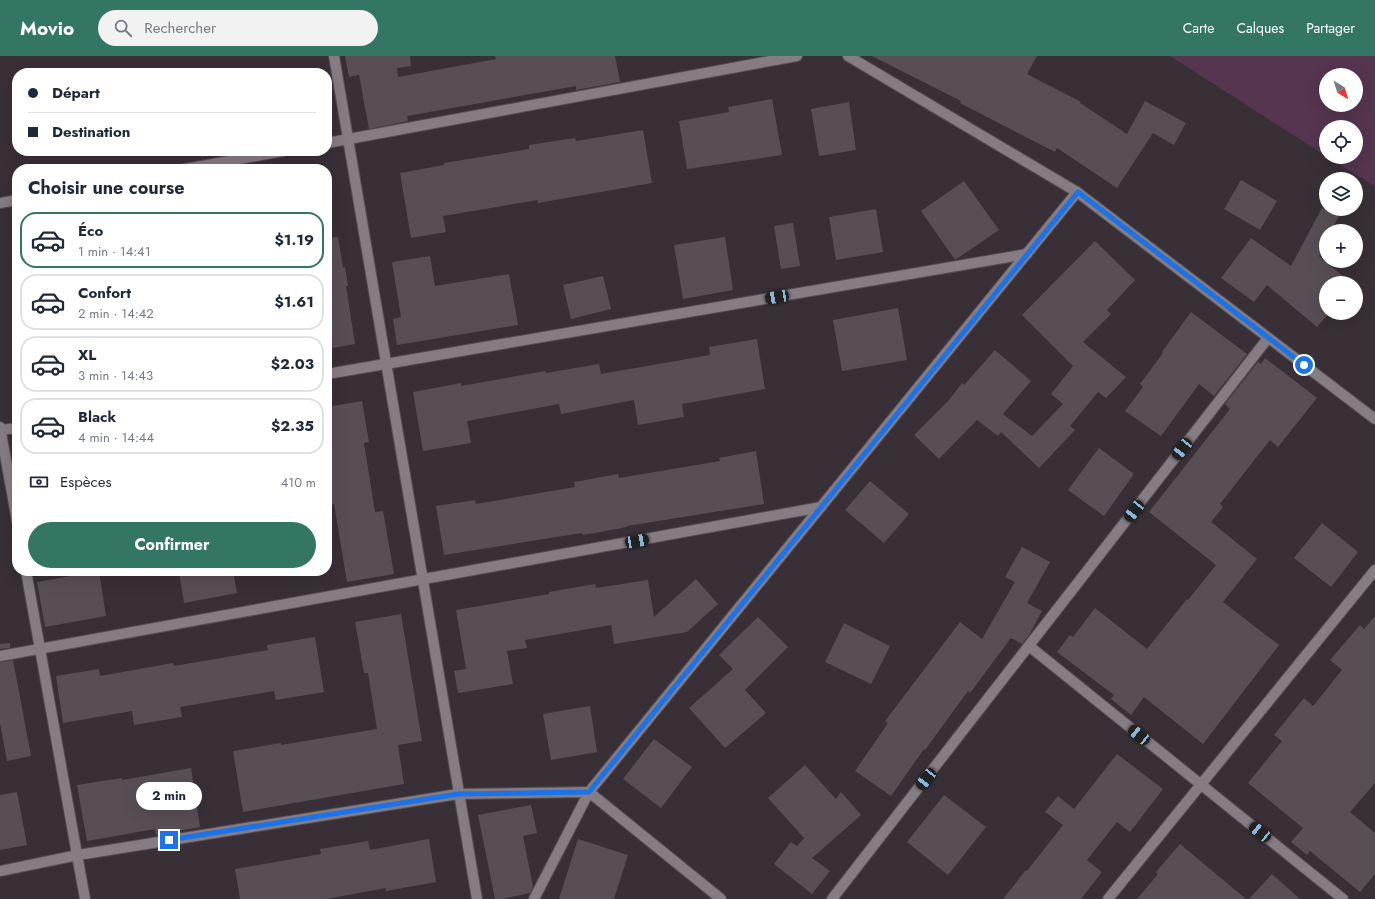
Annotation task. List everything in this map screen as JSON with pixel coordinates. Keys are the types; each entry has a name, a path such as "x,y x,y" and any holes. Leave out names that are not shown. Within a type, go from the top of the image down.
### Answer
{"street":[{"path":"334,56 477,899"},
{"path":"332,142 797,56"},
{"path":"848,56 1078,192 1375,419"},
{"path":"212,164 256,156"},
{"path":"534,899 589,792 1078,192"},
{"path":"0,203 12,201"},
{"path":"332,373 1027,254"},
{"path":"832,899 1268,338"},
{"path":"12,428 0,429 12,493"},
{"path":"0,656 821,507"},
{"path":"1108,899 1375,570"},
{"path":"27,576 85,899"},
{"path":"1029,646 1343,899"},
{"path":"0,871 78,854 458,794 589,792 721,899"}],"shaded area":[{"path":"1170,56 1375,56 1375,187 1363,179 1363,172 1352,172 1339,164 1363,164 1363,120 1319,120 1319,152"}],"building":[{"path":"345,56 410,56 411,66 397,68 398,77 496,59 495,56 615,56 620,82 576,90 576,86 407,116 408,121 369,129 359,75 349,77"},
{"path":"872,56 1037,56 1027,74 1081,102 1080,103 1127,134 1145,101 1186,123 1174,145 1153,133 1117,188 1057,148 1055,152 960,103 961,101"},
{"path":"772,99 782,155 687,169 679,121 729,112 728,107"},
{"path":"849,102 856,150 819,156 811,109"},
{"path":"643,130 652,183 538,203 538,200 443,216 446,232 411,238 400,173 444,165 444,163 529,149 529,145 575,138 576,141"},
{"path":"1241,180 1277,201 1260,230 1224,209"},
{"path":"964,181 999,230 955,260 921,211"},
{"path":"876,209 883,252 836,260 829,217"},
{"path":"1319,214 1319,216 1339,216 1335,224 1319,224 1319,268 1333,268 1343,276 1319,276 1319,320 1323,320 1317,327 1267,285 1254,302 1221,278 1251,238 1291,266"},
{"path":"793,223 800,266 781,269 774,226"},
{"path":"338,237 343,268 345,267 348,286 346,286 355,344 332,348 332,238"},
{"path":"725,237 733,290 683,299 674,245"},
{"path":"1095,241 1135,280 1107,310 1111,314 1083,342 1126,377 1106,398 1098,392 1070,426 1075,430 1039,468 1001,432 998,436 977,420 939,459 914,435 949,400 962,383 964,385 995,350 1031,381 1003,414 1032,436 1063,404 1051,394 1073,366 1022,315"},
{"path":"430,256 435,286 509,274 518,325 397,345 393,319 401,317 392,262"},
{"path":"603,276 611,309 571,319 563,285"},
{"path":"898,308 907,360 842,371 833,320"},
{"path":"1191,312 1247,354 1214,396 1199,384 1161,436 1125,411 1143,387 1140,384"},
{"path":"757,339 765,389 682,404 684,417 638,425 634,400 561,414 559,404 467,421 471,443 423,451 413,392 461,383 461,386 545,371 546,373 599,364 601,374 710,355 709,347"},
{"path":"1265,358 1317,398 1278,447 1270,440 1220,504 1223,507 1211,522 1257,559 1223,602 1279,645 1203,744 1144,697 1131,715 1111,699 1114,695 1057,652 1070,635 1073,637 1095,608 1147,649 1216,565 1149,512 1230,409 1225,404 1258,362 1261,364"},
{"path":"362,401 369,442 364,443 375,512 383,511 394,574 347,582 334,504 332,505 332,406"},
{"path":"1099,448 1134,474 1104,516 1068,490"},
{"path":"756,451 764,504 627,526 583,535 582,533 444,555 436,506 475,500 476,504 575,487 574,482 618,474 619,478 720,461 719,458"},
{"path":"870,481 909,514 884,543 845,510"},
{"path":"1322,523 1358,552 1331,587 1294,558"},
{"path":"1022,547 1050,562 1027,603 1042,611 1029,635 1022,644 1011,638 970,693 968,691 891,796 855,771 888,723 885,721 960,622 982,639 1015,582 1005,577"},
{"path":"71,576 100,576 106,616 45,627 37,582"},
{"path":"180,576 234,576 237,593 184,603"},
{"path":"696,579 718,604 687,632 614,644 611,625 525,640 527,648 507,651 513,684 458,693 454,671 466,669 456,610 549,594 549,592 595,584 596,588 648,580 654,617"},
{"path":"401,614 422,741 398,745 404,784 243,812 233,751 281,743 281,745 377,729 368,673 364,673 355,622"},
{"path":"1375,616 1375,783 1350,812 1375,833 1375,874 1360,892 1310,851 1307,855 1291,842 1303,828 1248,783 1282,741 1274,735 1304,698 1313,706 1342,670 1330,660 1360,625 1364,629"},
{"path":"758,617 788,647 745,690 766,713 725,748 689,708 733,669 719,655"},
{"path":"844,623 890,646 871,684 825,662"},
{"path":"315,637 324,692 276,700 274,691 180,707 182,717 134,725 132,711 63,723 56,676 99,669 100,676 173,663 174,666 268,650 267,645"},
{"path":"10,643 10,648 0,649 0,644"},
{"path":"13,660 31,756 7,761 0,723 0,662"},
{"path":"590,706 597,752 551,760 543,714"},
{"path":"654,739 692,767 661,808 623,779"},
{"path":"1117,754 1163,789 1130,832 1117,822 1087,860 1102,872 1081,899 1003,899 1063,825 1045,812 1058,796 1074,809"},
{"path":"805,765 836,799 841,792 861,815 812,858 830,871 812,894 774,864 791,842 797,846 804,838 768,798"},
{"path":"191,768 200,827 156,835 155,829 87,841 77,785 122,778 122,780"},
{"path":"17,792 27,845 0,850 0,795"},
{"path":"944,795 986,827 948,875 907,842"},
{"path":"531,805 537,833 523,836 533,887 530,893 495,899 478,815"},
{"path":"429,839 436,882 386,891 386,888 326,899 240,899 235,869 321,854 320,849 368,841 370,850"},
{"path":"578,839 628,855 614,899 559,899"},
{"path":"1180,844 1246,899 1137,899 1158,874 1156,872"},
{"path":"1272,874 1300,899 1249,899"}],"route":[{"path":"169,840 458,794 589,792 1078,192 1304,365"}]}
